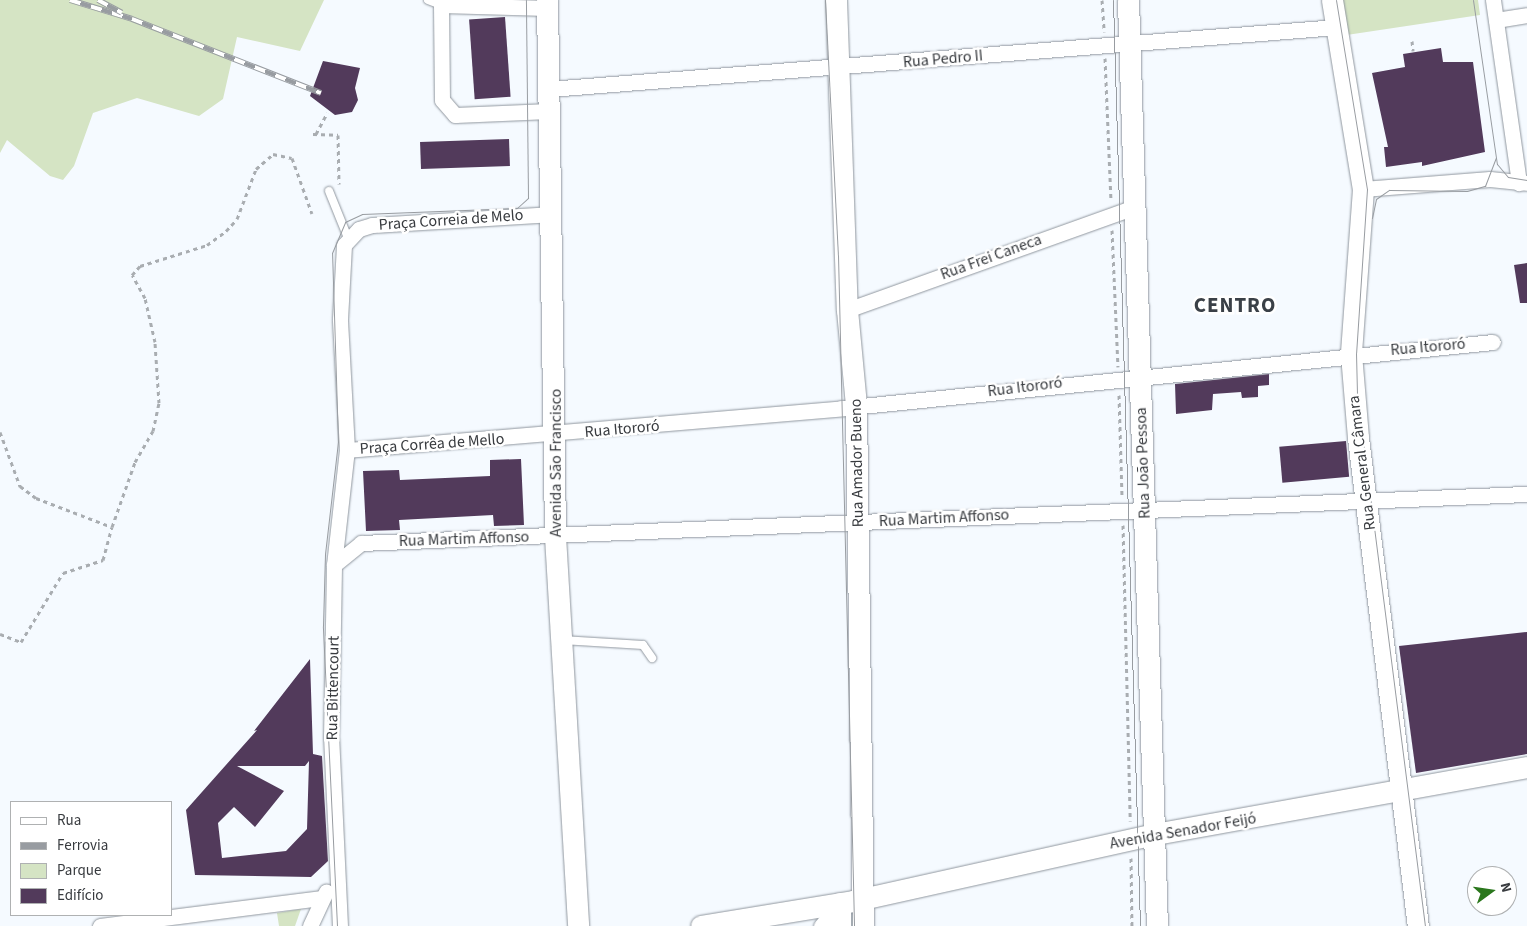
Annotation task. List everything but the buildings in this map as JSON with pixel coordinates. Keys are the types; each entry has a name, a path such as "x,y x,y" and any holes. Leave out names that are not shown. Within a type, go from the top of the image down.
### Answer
{"street":[{"name":"Rua Amador Bueno","path":"836,0 847,310 856,406 863,926"},
{"name":"Rua João Pessoa","path":"1128,0 1155,834 1156,926"},
{"name":"Rua General Câmara","path":"1332,0 1364,190 1351,354 1367,501 1404,791 1418,926"},
{"path":"1364,190 1490,180 1523,183 1493,0"},
{"path":"547,4 434,3 446,109 455,115 549,111"},
{"name":"Avenida São Francisco","path":"547,4 550,214 557,435 555,536 578,926"},
{"path":"1496,20 1527,15"},
{"name":"Rua Pedro II","path":"549,89 1336,27"},
{"name":"Rua Frei Caneca","path":"847,310 1134,206"},
{"name":"Praça Correia de Melo","path":"348,238 359,229 378,224 550,214"},
{"name":"Praça Corrêa de Mello","path":"348,238 341,260 347,450 557,435"},
{"name":"Rua Itororó","path":"557,435 856,406 1119,376 1493,342"},
{"name":"Rua Bittencourt","path":"340,926 336,872 332,738 334,565 347,450"},
{"name":"Rua Martim Affonso","path":"360,543 1527,494"},
{"path":"334,565 360,543 338,526"},
{"name":"Avenida Senador Feijó","path":"700,926 862,899 1155,834 1404,791 1527,767"},
{"path":"310,926 336,872"},
{"path":"100,926 322,898"},
{"path":"821,926 840,903"},
{"path":"840,903 840,926"}],"lane":[{"path":"329,190 348,238"},
{"path":"561,640 643,645 652,658"}],"path":[{"path":"1102,0 1119,376 1132,926"},
{"path":"1412,41 1413,51"},
{"path":"327,113 315,134 338,135 339,193"},
{"path":"0,634 21,642 63,573 103,560 112,527 135,462 153,430 159,403 155,342 145,298 132,274 140,266 207,245 226,231 237,218 256,169 273,154 292,158 312,214"},
{"path":"0,432 20,486 36,498 112,527"}],"green space":[{"path":"0,0 324,0 300,51 237,37 223,99 199,116 137,98 93,113 74,166 63,180 50,176 7,140 0,153"},
{"path":"1335,0 1478,0 1480,15 1340,36"},
{"path":"301,909 295,926 279,926 277,913"}],"tram line":[{"path":"337,926 323,626 325,554 338,442 332,253 345,222 362,214 517,208 528,198 526,0"},
{"path":"825,0 838,255 854,926"},
{"path":"1113,0 1140,926"},
{"path":"1336,0 1367,189 1356,353 1357,394 1425,926"},
{"path":"1473,0 1497,164 1508,177 1527,180"},
{"path":"1372,218 1376,199 1389,190 1467,191 1485,186 1496,158"}],"railway":[{"path":"70,0 132,19 321,93"},
{"path":"98,0 122,13"}],"district":[{"name":"CENTRO","path":"1235,305"}]}
